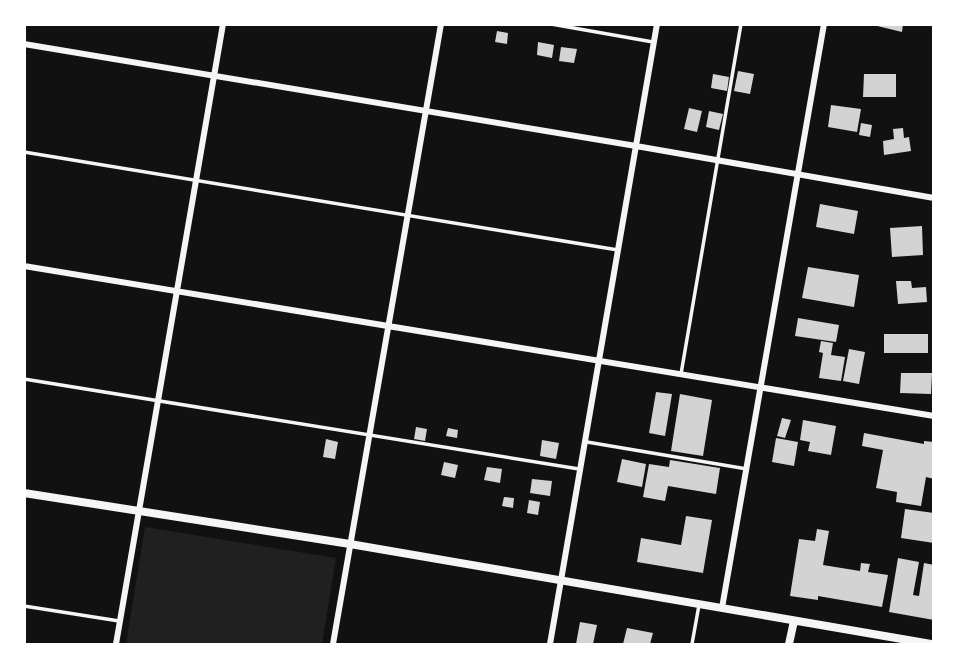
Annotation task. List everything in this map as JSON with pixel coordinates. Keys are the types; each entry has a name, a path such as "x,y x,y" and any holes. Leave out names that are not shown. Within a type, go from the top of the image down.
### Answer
{"street":[{"path":"116,645 223,24"},
{"path":"333,645 440,24"},
{"path":"550,645 657,24"},
{"path":"722,608 824,24"},
{"path":"24,44 636,145 933,198"},
{"path":"24,266 933,416"},
{"path":"24,493 350,544 932,645"},
{"path":"789,645 793,621"}],"lane":[{"path":"551,24 654,42"},
{"path":"681,374 741,24"},
{"path":"24,152 618,250"},
{"path":"24,380 580,470"},
{"path":"585,441 747,469"},
{"path":"692,645 699,604"},
{"path":"24,606 120,622"}],"shaded area":[{"path":"145,527 336,558 322,644 126,644"}],"building":[{"path":"869,24 903,24 902,32"},
{"path":"497,31 508,33 507,44 495,42"},
{"path":"538,42 554,45 552,58 537,55"},
{"path":"561,47 577,49 574,63 559,61"},
{"path":"738,71 754,74 750,94 734,91"},
{"path":"713,74 729,77 727,91 711,88"},
{"path":"864,74 896,74 896,97 863,97"},
{"path":"831,105 861,109 857,132 828,127"},
{"path":"689,108 702,111 697,132 684,129"},
{"path":"709,111 723,114 719,130 706,127"},
{"path":"861,123 872,125 870,137 859,135"},
{"path":"903,128 904,138 909,137 911,151 884,155 883,141 894,139 893,129"},
{"path":"820,204 858,211 854,234 816,227"},
{"path":"922,226 923,255 892,257 890,228"},
{"path":"808,267 859,275 854,307 802,298"},
{"path":"896,281 911,281 912,288 926,287 927,302 898,304"},
{"path":"798,318 839,325 836,342 795,336"},
{"path":"884,334 928,334 928,353 884,353"},
{"path":"821,341 833,343 831,355 845,357 841,381 819,378 823,353 819,352"},
{"path":"849,349 865,352 859,384 843,381"},
{"path":"901,373 932,373 931,394 900,393"},
{"path":"656,392 672,394 665,436 649,433"},
{"path":"680,394 712,400 703,456 671,451"},
{"path":"782,418 791,420 785,438 777,436"},
{"path":"803,420 836,426 831,455 808,451 810,442 800,440"},
{"path":"416,427 427,429 425,441 414,439"},
{"path":"448,428 458,430 457,438 446,436"},
{"path":"864,433 924,444 924,441 934,442 934,479 926,477 921,506 896,502 897,492 876,488 883,450 862,446"},
{"path":"776,438 798,442 794,466 772,462"},
{"path":"326,439 338,442 335,459 323,457"},
{"path":"542,440 559,443 556,459 540,456"},
{"path":"622,459 646,464 642,487 617,482"},
{"path":"670,460 720,468 716,494 668,486 665,501 643,497 649,464 669,467"},
{"path":"444,462 458,465 455,478 441,475"},
{"path":"487,467 502,469 500,483 484,480"},
{"path":"532,479 552,481 550,496 530,493"},
{"path":"504,497 514,498 513,508 502,506"},
{"path":"529,500 540,502 538,515 527,513"},
{"path":"905,509 934,513 934,543 901,538"},
{"path":"686,516 712,520 703,573 637,562 641,538 681,545"},
{"path":"817,529 829,531 823,565 860,571 861,563 870,564 868,572 888,575 882,607 818,596 818,600 790,596 799,539 815,541"},
{"path":"898,558 919,562 913,595 919,596 924,563 934,565 934,620 889,612"},
{"path":"580,622 597,625 593,644 576,644"},
{"path":"627,628 653,633 650,644 623,644"}]}
